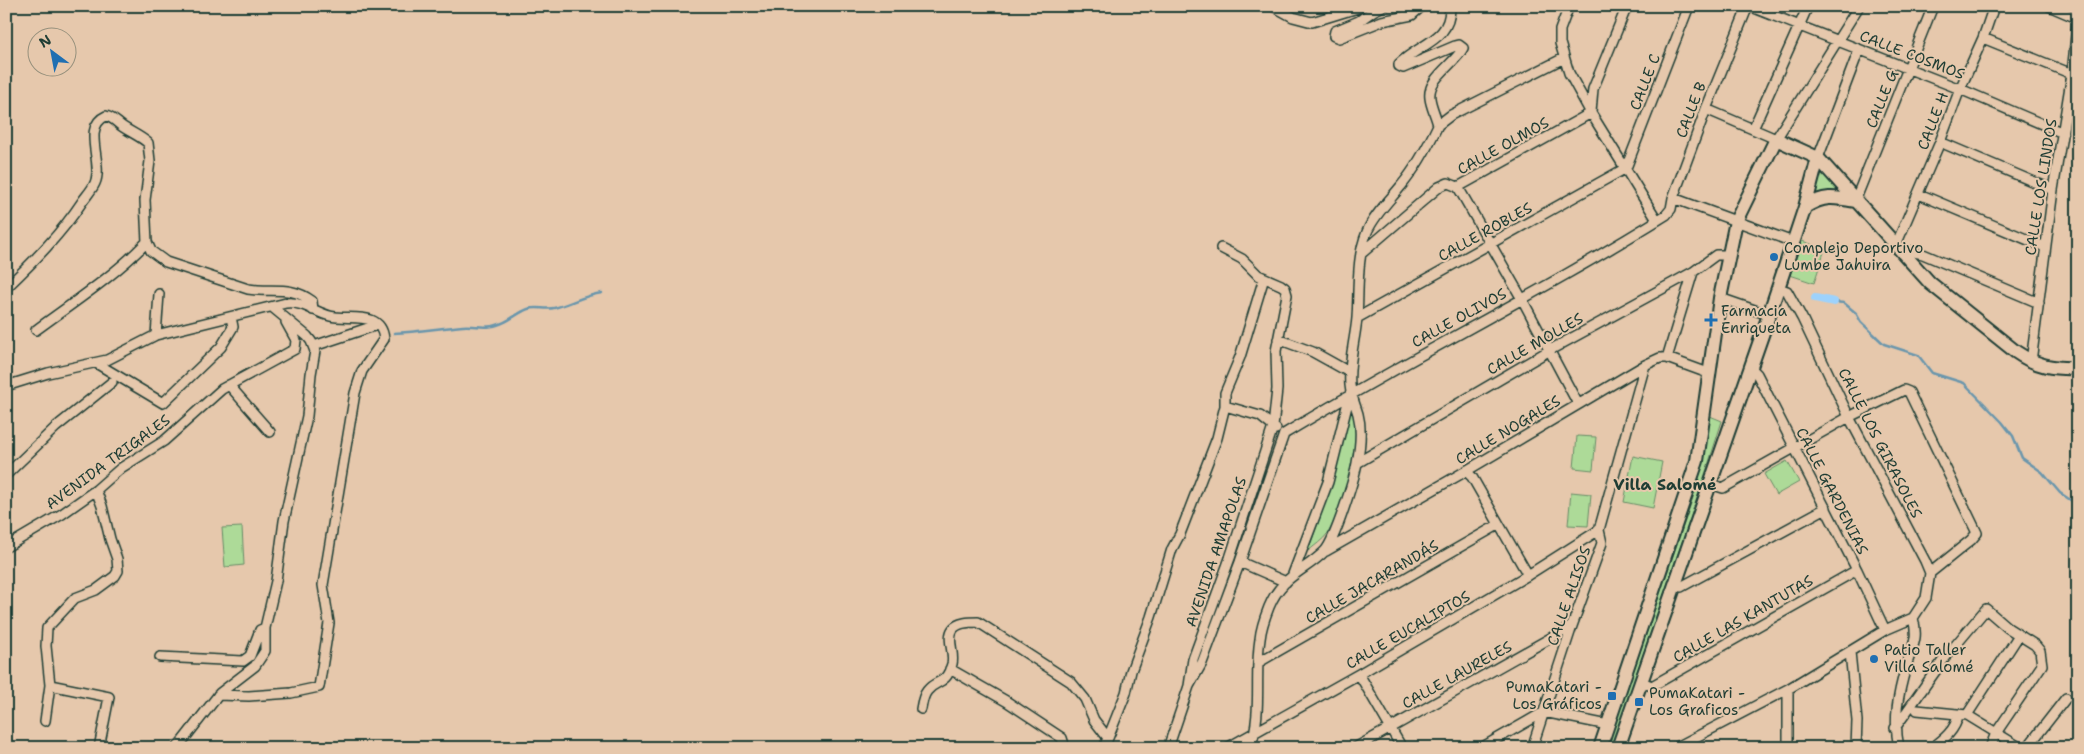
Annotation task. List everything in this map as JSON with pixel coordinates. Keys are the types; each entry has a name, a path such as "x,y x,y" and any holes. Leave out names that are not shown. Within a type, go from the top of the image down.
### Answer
{"main road":[{"path":"1600,748 1697,462 1720,298 1736,221 1776,139 1818,158 1930,283 2031,362 2055,368 2078,368"},
{"path":"1618,748 1769,315 1805,207 1818,158"},
{"path":"1805,207 1818,200 1832,197 1855,201"}],"street":[{"path":"1273,6 1293,17 1312,22 1364,6"},
{"path":"1383,6 1373,10 1359,21 1335,31 1334,36 1338,38 1382,21 1412,15 1422,6"},
{"path":"1438,125 1430,91 1434,82 1460,53 1462,46 1455,46 1437,52 1403,68 1399,64 1444,32 1450,15 1450,6"},
{"path":"1569,6 1560,30 1560,43 1569,72 1590,112 1657,220"},
{"path":"1590,112 1593,89 1627,6"},
{"name":"CALLE C","path":"1626,168 1689,6"},
{"name":"CALLE COSMOS","path":"1749,6 1960,89 2063,133"},
{"name":"CALLE B","path":"1657,220 1671,210 1673,198 1706,109 1749,6"},
{"path":"1753,130 1808,6"},
{"path":"1706,109 1776,139 1859,6"},
{"name":"CALLE G","path":"1855,201 1933,6"},
{"name":"CALLE H","path":"1896,245 1983,38 1994,6"},
{"path":"2049,6 2078,17"},
{"name":"CALLE LOS LINDOS","path":"2031,362 2053,190 2072,74 2078,17"},
{"path":"1983,38 2072,74"},
{"path":"1818,158 1859,50"},
{"path":"1250,748 1255,733 1259,641 1262,626 1270,604 1293,574 1328,482 1350,394 1349,372 1357,318 1356,299 1367,231 1414,168 1438,125 1451,115 1564,58"},
{"name":"CALLE OLMOS","path":"1362,254 1439,187 1448,183 1458,187 1590,112"},
{"path":"6,288 38,258 74,215 95,183 97,172 94,130 96,123 106,116 113,118 121,126 137,134 148,143 150,161 145,200 147,242 151,251 166,262 248,289 260,291 286,290 299,293 312,302 313,310"},
{"path":"1940,142 2053,190"},
{"name":"CALLE ROBLES","path":"1357,318 1626,168"},
{"path":"1458,187 1522,299 1578,404"},
{"path":"1919,194 2045,247"},
{"path":"1673,198 1793,242"},
{"name":"CALLE OLIVOS","path":"1284,434 1350,394 1522,299 1657,220"},
{"path":"36,330 98,284 132,257 147,242"},
{"path":"1104,748 1126,693 1131,671 1151,617 1172,549 1180,534 1216,438 1225,406 1225,393 1240,357 1264,278 1258,276 1242,259 1221,248"},
{"path":"1904,255 1910,250 1923,254 2039,304"},
{"name":"CALLE MOLLES","path":"1357,463 1550,350 1693,272 1716,255 1728,255"},
{"path":"1693,272 1667,358 1708,373"},
{"name":"AVENIDA AMAPOLAS","path":"1190,686 1193,659 1230,558 1273,427 1278,339 1287,292 1281,285 1264,278"},
{"name":"CALLE LOS GIRASOLES","path":"1778,288 1787,291 1802,318 1849,417 1930,573"},
{"path":"156,335 159,294"},
{"path":"1720,298 1769,315"},
{"path":"6,386 48,373 96,362 127,351 156,335 293,302 334,317 364,318 377,325 383,333 384,339 362,371 355,393 323,585 329,624 319,687 291,693 249,696 218,695"},
{"path":"177,748 225,687 247,673 260,661 265,651 265,628 276,581 284,521 307,416 314,360 314,346 306,336 272,308"},
{"path":"96,362 163,403 221,347 233,327 231,317"},
{"name":"AVENIDA TRIGALES","path":"6,547 62,514 96,490 121,468 164,441 213,395 295,349 297,345 296,340 286,324 286,320"},
{"path":"314,346 377,325"},
{"path":"1278,339 1313,352 1349,372"},
{"name":"CALLE NOGALES","path":"1293,574 1326,551 1466,471 1645,364 1660,358 1667,358"},
{"name":"CALLE ALISOS","path":"1532,748 1572,626 1602,543 1599,530 1645,364"},
{"name":"CALLE GARDENIAS","path":"1750,367 1757,374 1826,508 1884,630"},
{"path":"6,475 56,427 112,382"},
{"path":"229,385 270,432"},
{"path":"1675,748 1788,689 1884,630 1913,618 1926,598 1930,573 1971,540 1977,532 1909,392 1904,390 1849,417 1723,488 1710,484"},
{"path":"1326,551 1344,509 1357,463 1360,426 1358,414 1350,394"},
{"path":"1225,406 1260,416 1284,434"},
{"name":"AVENIDA AMAPOLAS","path":"1168,748 1190,686 1202,663 1262,503 1284,434"},
{"path":"1466,471 1472,477 1528,576"},
{"path":"45,721 50,685 46,646 47,628 75,598 96,590 115,576 118,571 118,559 110,539 96,490"},
{"path":"1674,586 1681,588 1826,508"},
{"name":"CALLE JACARANDÁS","path":"1259,662 1498,525"},
{"name":"CALLE EUCALIPTOS","path":"1227,748 1528,576 1599,530"},
{"path":"1240,562 1286,582"},
{"name":"CALLE LAS KANTUTAS","path":"1641,682 1652,686 1857,570"},
{"path":"1895,728 1944,659 1986,609 2040,651 2042,665 1996,733 1990,748"},
{"path":"1899,748 1895,718 1906,666 1916,642 1913,618"},
{"path":"921,709 926,692 944,680 953,662 950,636 952,630 958,625 970,622 982,624 1071,682 1085,699 1094,720 1108,738"},
{"name":"CALLE LAURELES","path":"1355,748 1572,626"},
{"path":"160,657 243,661 250,656 259,632 265,628"},
{"path":"1932,748 1951,731 2019,635"},
{"path":"1850,652 1857,721 1856,748"},
{"path":"950,669 1006,701 1062,738 1065,748"},
{"path":"1359,674 1402,748"},
{"path":"50,685 109,697 99,748"},
{"path":"1788,689 1788,748"},
{"path":"2027,748 2066,698"},
{"path":"1917,710 1963,715 2021,748"},
{"path":"1481,748 1544,712 1608,725"}],"green space":[{"path":"1822,172 1840,190 1839,193 1813,199 1819,173"},
{"path":"1802,241 1825,249 1814,283 1790,275"},
{"path":"1351,408 1355,421 1356,436 1351,471 1346,489 1328,533 1308,551 1334,478"},
{"path":"1710,416 1722,421 1611,748 1607,748 1698,483"},
{"path":"1577,436 1596,437 1593,470 1574,468"},
{"path":"1633,456 1662,462 1653,508 1624,502"},
{"path":"1787,461 1799,482 1776,495 1764,474"},
{"path":"1571,492 1591,494 1588,526 1568,525"},
{"path":"242,527 244,565 225,567 222,528"}],"waterway":[{"path":"394,333 463,326 493,326 501,324 528,309 554,308 602,293"},
{"path":"1815,298 1834,302"},
{"path":"1834,302 1844,303 1856,313 1861,322 1884,344 1918,355 1932,373 1964,383 2013,436 2022,458 2042,472 2060,493 2078,505"}],"place":[{"name":"Complejo Deportivo Lumbe Jahuira","path":"1774,257"},
{"name":"Farmacia Enriqueta","path":"1711,320"},
{"name":"Patio Taller Villa Salomé","path":"1874,659"},
{"name":"PumaKatari - Los Gráficos","path":"1612,696"},
{"name":"PumaKatari - Los Graficos","path":"1639,702"}],"district":[{"name":"Villa Salomé","path":"1665,484"}]}
